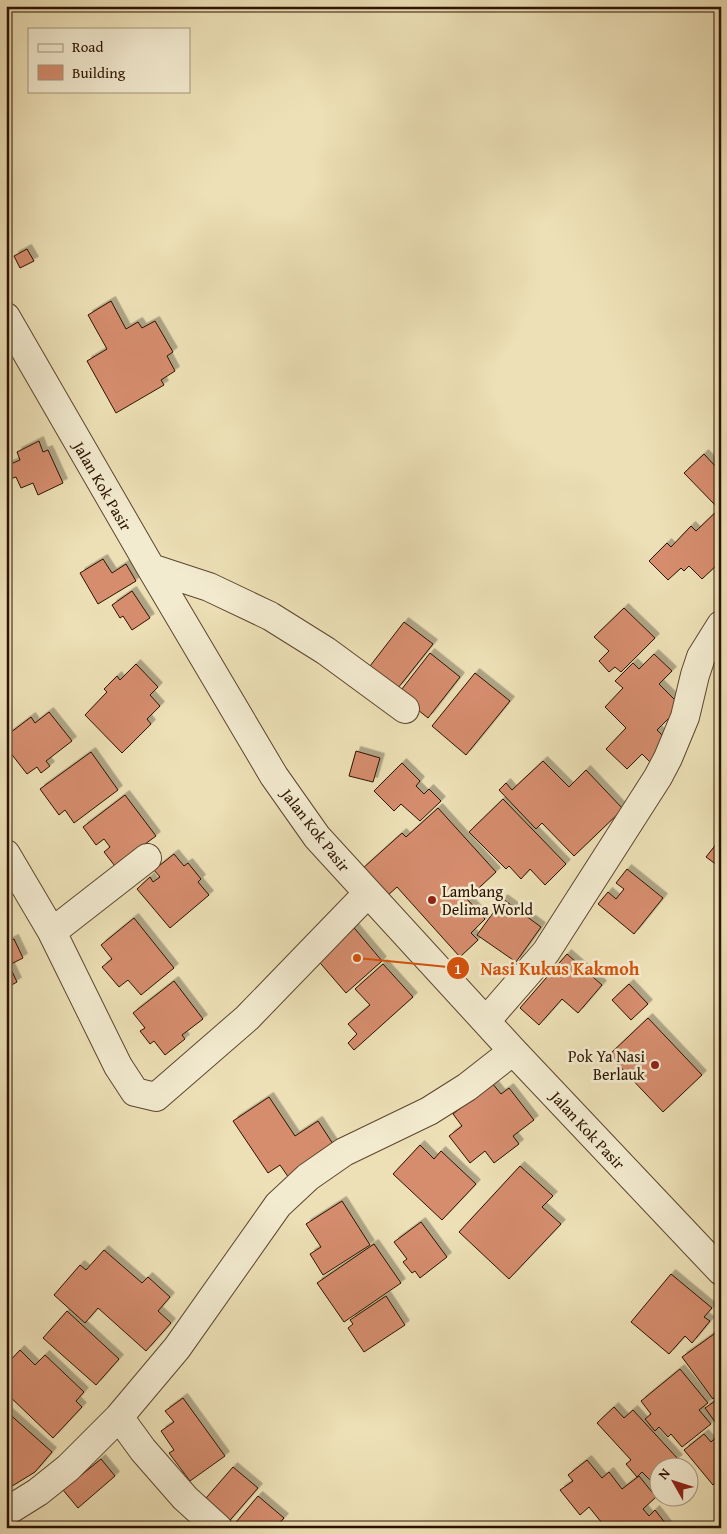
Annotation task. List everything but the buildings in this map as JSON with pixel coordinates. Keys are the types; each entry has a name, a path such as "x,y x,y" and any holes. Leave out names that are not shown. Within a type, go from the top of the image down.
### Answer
{"street":[{"name":"Jalan Kok Pasir","path":"6,318 274,776 317,837 513,1051 721,1271"},
{"path":"151,568 209,587 270,616 326,651 405,709"},
{"path":"486,1021 546,952 658,777 685,717 701,658 721,625"},
{"path":"6,854 52,932 118,1066 135,1092 156,1097 247,1018 368,893"},
{"path":"52,932 147,858"},
{"path":"11,1517 68,1468 119,1417 177,1348 278,1205 308,1177 344,1152 429,1112 466,1087 513,1051"},
{"path":"119,1417 143,1450 179,1491 218,1528"}],"place":[{"name":"Lambang Delima World","path":"432,900"},
{"name":"Nasi Kukus Kakmoh","path":"357,958"},
{"name":"Pok Ya Nasi Berlauk","path":"655,1065"}]}
